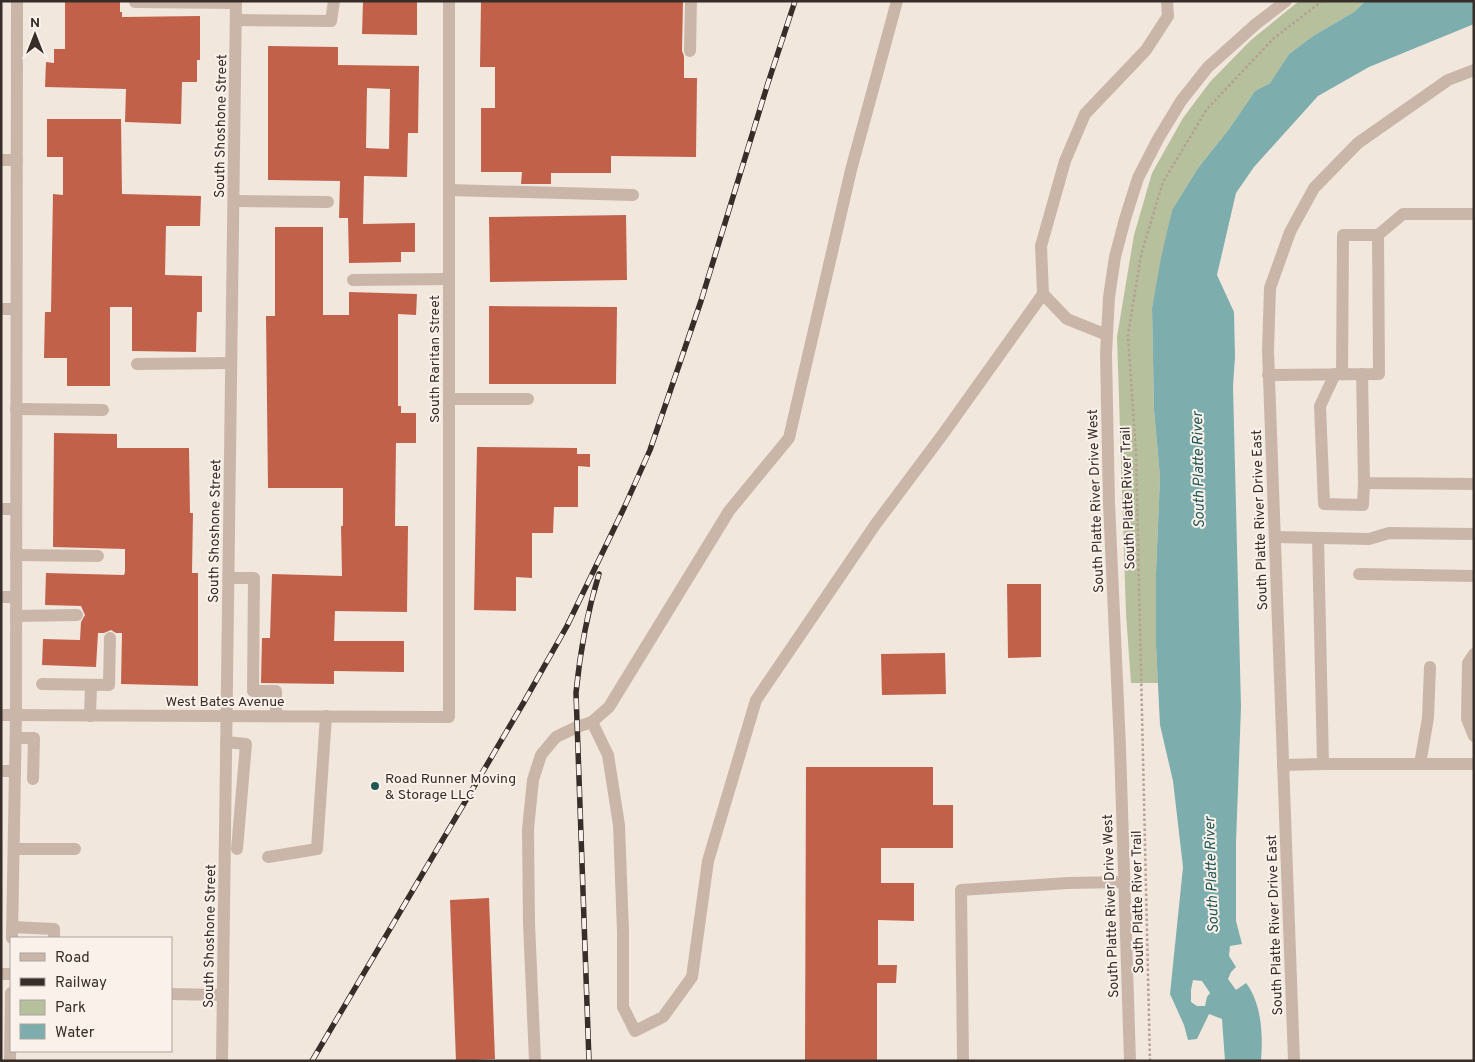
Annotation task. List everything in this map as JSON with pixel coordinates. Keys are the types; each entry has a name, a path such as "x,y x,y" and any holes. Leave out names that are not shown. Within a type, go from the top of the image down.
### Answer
{"street":[{"path":"17,1 16,738 7,896 12,933 54,928 54,937"},
{"path":"236,20 331,21 334,1"},
{"name":"South Raritan Street","path":"449,1 449,717"},
{"path":"690,51 691,1"},
{"path":"535,1061 529,923 528,829 533,780 541,755 556,737 592,722 610,707 728,511 789,438 851,170 897,1"},
{"path":"592,722 608,755 619,826 623,932 623,1007 636,1031 663,1017 692,976 708,860 756,700 875,525 1043,294 1041,246 1068,153 1085,114 1146,50 1168,16 1167,1"},
{"name":"South Platte River Drive West","path":"1130,1061 1125,882 1109,502 1107,335 1110,289 1115,257 1138,178 1158,139 1182,101 1208,67 1249,29 1286,1"},
{"path":"135,2 236,2"},
{"name":"South Shoshone Street","path":"222,1061 236,2"},
{"name":"South Platte River Drive East","path":"1294,1061 1268,375 1270,288 1290,232 1314,188 1358,143 1448,80 1474,70"},
{"path":"1,160 17,160"},
{"path":"449,190 633,195"},
{"path":"234,201 328,202"},
{"path":"1362,374 1363,505 1324,504 1320,406 1338,374 1343,234 1378,235 1402,214 1474,214"},
{"path":"1268,375 1379,374 1378,235"},
{"path":"353,280 449,279"},
{"path":"1043,294 1067,319 1107,335"},
{"path":"1,310 16,310"},
{"path":"137,364 232,363"},
{"path":"449,399 528,399"},
{"path":"16,409 103,410"},
{"path":"1364,483 1474,484"},
{"path":"1,509 16,509"},
{"path":"1274,537 1369,539 1389,533 1474,534"},
{"path":"1318,538 1323,764"},
{"path":"16,555 98,556"},
{"path":"1359,574 1474,576"},
{"path":"229,578 254,578 253,691 276,691 276,716"},
{"path":"1,597 16,597"},
{"path":"16,616 77,615"},
{"path":"42,684 109,685 110,638"},
{"path":"1474,654 1468,663 1468,719 1474,736"},
{"path":"1420,764 1428,718 1430,666"},
{"path":"90,716 91,685"},
{"name":"West Bates Avenue","path":"1,715 449,717"},
{"path":"268,857 317,849 326,716"},
{"path":"16,738 34,738 33,779"},
{"path":"226,742 246,744 237,849"},
{"path":"1283,765 1474,764"},
{"path":"1,771 15,771"},
{"path":"10,850 75,849"},
{"path":"963,1061 961,890 1068,883 1125,882"},
{"path":"172,994 223,995"}],"path":[{"name":"South Platte River Trail","path":"1150,1061 1136,454 1128,335 1141,255 1163,182 1207,109 1273,39 1322,1"}],"green space":[{"path":"1299,1 1365,1 1354,12 1313,36 1289,54 1270,83 1255,91 1229,129 1198,168 1172,210 1152,308 1154,410 1160,477 1156,572 1158,683 1131,683 1126,614 1117,337 1134,235 1152,173 1183,118 1210,82 1251,40"}],"water":[{"name":"South Platte River","path":"1365,1 1474,1 1474,24 1369,67 1318,96 1254,167 1236,193 1217,275 1234,312 1235,357 1233,386 1241,707 1236,843 1236,921 1242,944 1230,946 1229,956 1236,967 1228,979 1236,990 1246,983 1251,991 1258,1010 1262,1041 1261,1061 1225,1061 1222,1019 1209,1014 1197,1039 1188,1040 1184,1025 1170,994 1183,867 1173,781 1160,725 1156,646 1156,572 1160,477 1154,410 1152,308 1172,210 1198,168 1229,129 1255,91 1270,83 1289,54 1313,36 1354,12","holes":["1193,980 1202,981 1210,993 1205,1006 1197,1006 1191,1002 1191,990"]}],"building":[{"path":"65,1 120,1 122,17 200,16 200,60 197,60 197,82 182,82 181,124 125,122 126,89 45,87 46,62 54,63 54,49 65,49"},
{"path":"363,1 417,1 417,35 362,34"},
{"path":"481,1 683,1 682,51 684,56 684,78 697,78 696,157 611,156 611,173 551,173 551,184 521,184 522,172 481,172 481,108 495,108 495,67 480,67"},
{"path":"268,46 338,47 338,65 419,66 418,133 408,133 407,177 364,176 363,224 415,223 415,252 401,252 401,262 349,263 348,218 339,218 340,181 268,180","holes":["367,88 390,89 389,149 366,148"]},
{"path":"47,119 121,119 122,194 201,196 200,226 166,226 165,275 202,276 202,312 197,312 196,352 132,351 132,307 110,307 110,386 67,386 67,358 44,358 45,312 51,312 53,194 63,195 63,157 47,157"},
{"path":"626,215 627,280 490,282 489,217"},
{"path":"275,227 323,227 323,315 349,315 349,292 417,294 416,315 398,314 398,406 401,406 401,413 416,413 416,443 396,443 395,526 408,526 407,612 335,611 334,641 404,641 404,672 334,671 334,684 261,683 262,638 270,638 272,574 342,576 341,526 343,526 343,488 268,488 266,316 275,316"},
{"path":"489,306 617,307 616,384 489,384"},
{"path":"54,433 117,434 117,448 189,448 190,513 193,513 192,573 198,573 198,686 121,684 122,633 116,633 111,630 98,633 96,667 42,665 43,639 80,640 81,622 85,615 81,606 45,605 46,573 124,575 125,572 125,549 53,547"},
{"path":"477,447 577,448 577,454 590,454 590,467 578,466 578,507 554,507 553,533 532,533 532,578 516,577 516,611 474,610"},
{"path":"1007,584 1041,584 1041,657 1008,658"},
{"path":"945,653 946,694 882,695 881,654"},
{"path":"806,767 933,767 933,805 953,805 953,848 881,848 881,883 914,883 914,921 878,920 878,965 897,965 896,983 877,983 877,1061 805,1061"},
{"path":"489,898 495,1059 456,1061 450,900"}],"railway":[{"path":"312,1061 567,626 624,508 650,450 701,301 795,1"},
{"path":"589,1061 576,693 584,633 599,574"}],"place":[{"name":"Road Runner Moving & Storage LLC","path":"375,786"}]}
